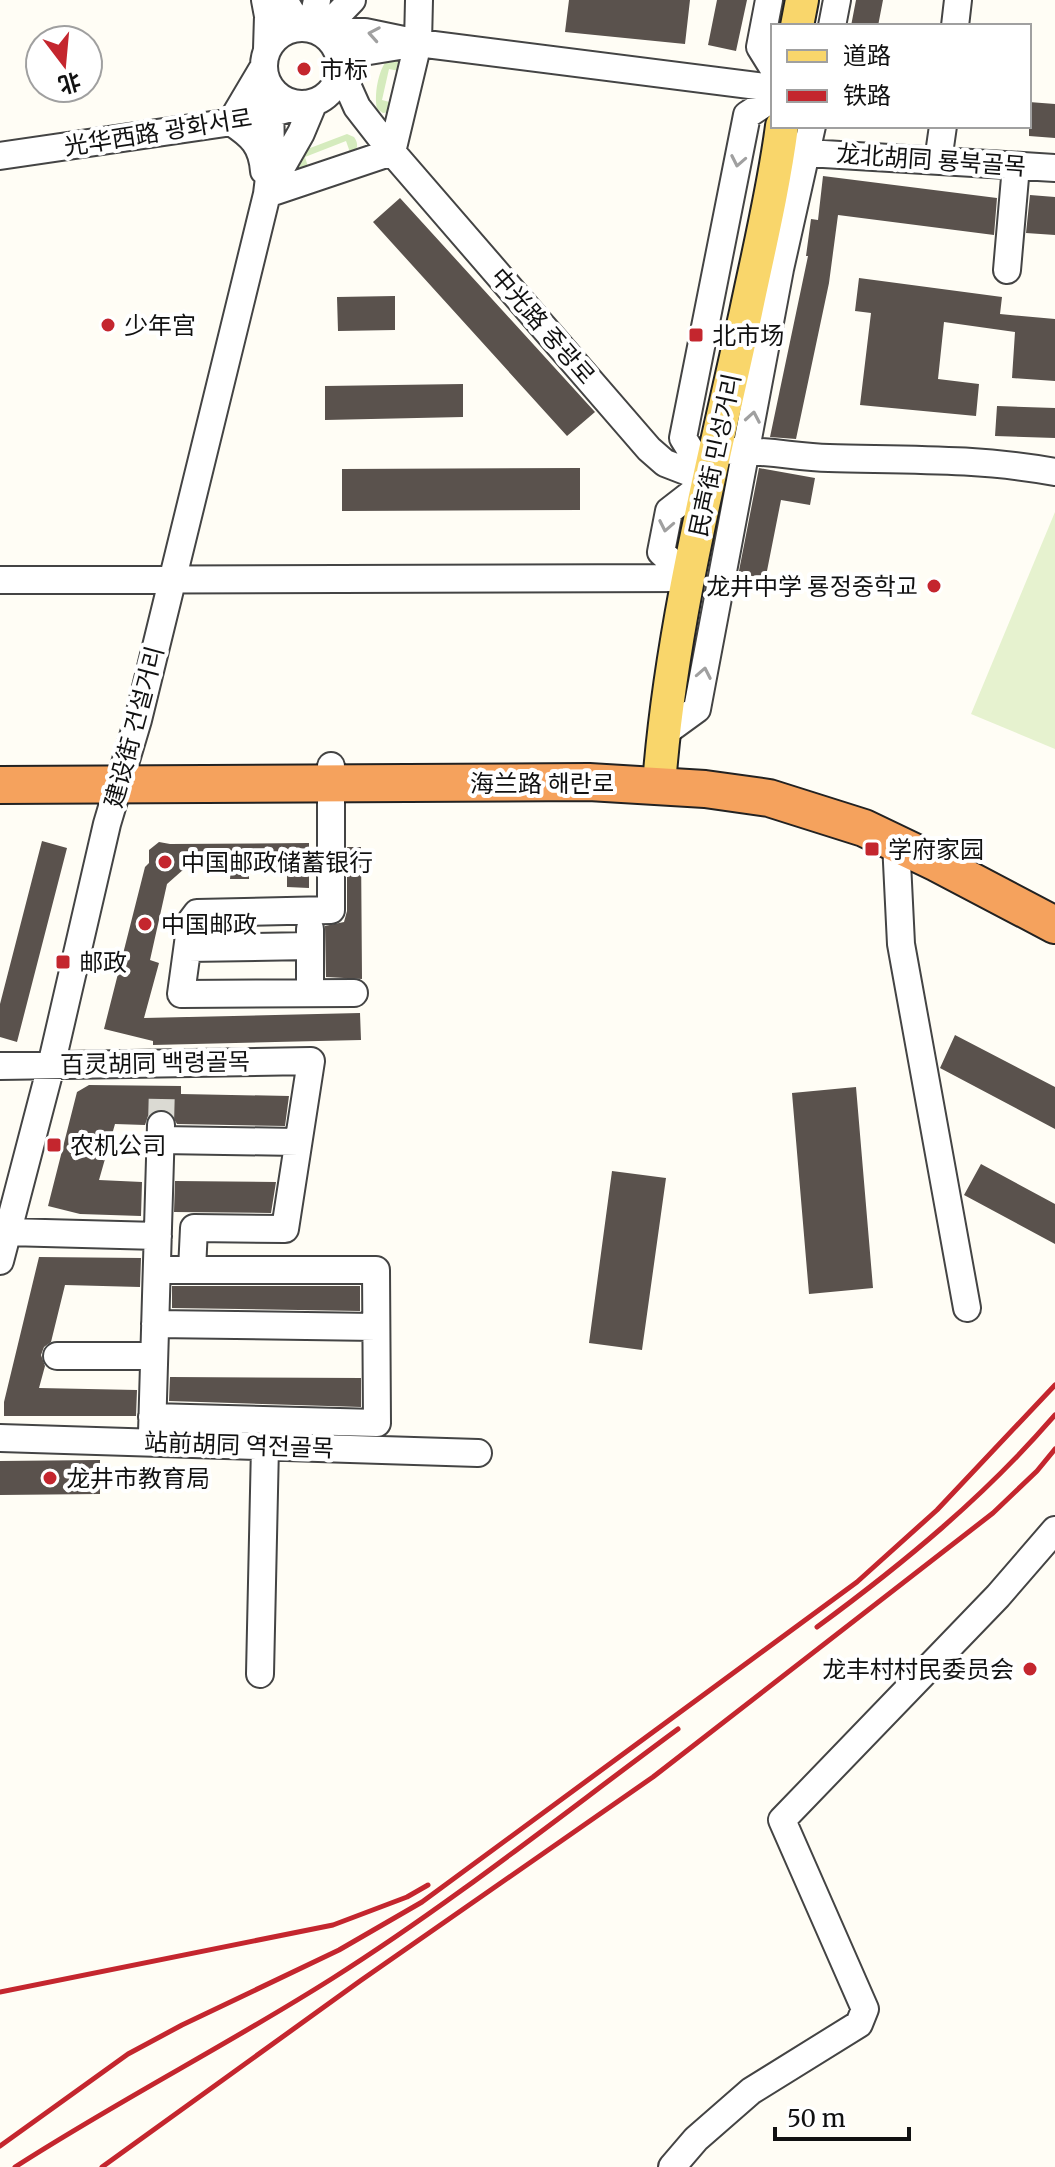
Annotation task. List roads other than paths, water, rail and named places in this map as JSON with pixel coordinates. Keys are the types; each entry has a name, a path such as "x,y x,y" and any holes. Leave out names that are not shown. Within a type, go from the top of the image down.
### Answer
{"highway":[{"name":"海兰路 해란로","path":"661,761 864,828 1055,925"},
{"name":"海兰路 해란로","path":"0,785 123,776 331,774 589,782 661,761 790,785 856,804 933,839 1055,902"},
{"name":"海兰路 해란로","path":"0,767 123,776"}],"main road":[{"path":"797,24 802,0"},
{"name":"民声街 민성거리","path":"661,761 689,578 724,461 768,266 790,140"}],"street":[{"path":"265,0 268,16 271,161 267,194"},
{"path":"284,0 311,29 334,44 340,69"},
{"path":"311,29 317,0"},
{"path":"311,29 352,0"},
{"path":"267,194 392,152 418,43 419,0"},
{"path":"769,0 760,47 771,65"},
{"path":"832,24 837,0"},
{"path":"955,24 958,0"},
{"path":"267,194 259,145 231,122 267,68 277,36 311,29 365,32 418,43 771,88"},
{"path":"267,194 317,102 335,86 342,59 357,53 418,43"},
{"path":"267,68 289,102 317,102"},
{"name":"中光路 중광로","path":"340,69 357,107 392,152 649,449 665,463 825,458 979,461 1055,472"},
{"path":"661,761 697,709 724,461 683,438 747,115 771,99"},
{"name":"中光路 중광로","path":"317,102 392,152"},
{"name":"光华西路 광화서로","path":"0,156 231,122 317,102"},
{"path":"790,140 809,128"},
{"path":"938,161 943,128"},
{"name":"龙北胡同 룡북골목","path":"790,140 938,161 1055,168"},
{"path":"1007,270 1016,166"},
{"name":"建设街 건설거리","path":"3,1247 51,1066 107,824 123,776 267,194"},
{"path":"0,580 689,578"},
{"path":"331,774 331,910 197,913 191,921 181,994 354,993"},
{"path":"896,842 901,944 967,1308"},
{"path":"310,910 310,993"},
{"path":"188,948 310,946"},
{"name":"百灵胡同 백령골목","path":"0,1066 51,1066 163,1074 311,1061 298,1142"},
{"path":"157,1270 192,1270 376,1270 377,1423 152,1430 161,1132 298,1142 285,1229 194,1228 192,1270"},
{"path":"3,1247 158,1236"},
{"path":"155,1324 376,1327"},
{"path":"57,1356 154,1356"},
{"name":"站前胡同 역전골목","path":"0,1438 152,1430 265,1446 478,1453"},
{"path":"260,1674 265,1446"},
{"path":"672,2167 696,2139 751,2091 859,2024 865,2009 782,1820 998,1596 1055,1530"}],"tunnel":[{"path":"161,1125 162,1086"}],"railway":[{"path":"0,2146 128,2054 339,1950 422,1902 857,1582 937,1510 1055,1385"},
{"path":"817,1627 942,1528 1000,1474 1055,1415"},
{"path":"102,2167 360,1981 653,1777 993,1513 1055,1449"},
{"path":"15,2167 378,1949 678,1729"},
{"path":"0,1992 333,1925 407,1897 428,1885"}],"place":[{"name":"市标","path":"304,69"},
{"name":"少年宫","path":"108,325"},
{"name":"北市场","path":"696,335"},
{"name":"龙井中学 룡정중학교","path":"934,586"},
{"name":"学府家园","path":"872,849"},
{"name":"中国邮政储蓄银行","path":"165,862"},
{"name":"中国邮政","path":"145,924"},
{"name":"邮政","path":"63,962"},
{"name":"农机公司","path":"54,1145"},
{"name":"龙井市教育局","path":"50,1478"},
{"name":"龙丰村村民委员会","path":"1030,1669"}]}
